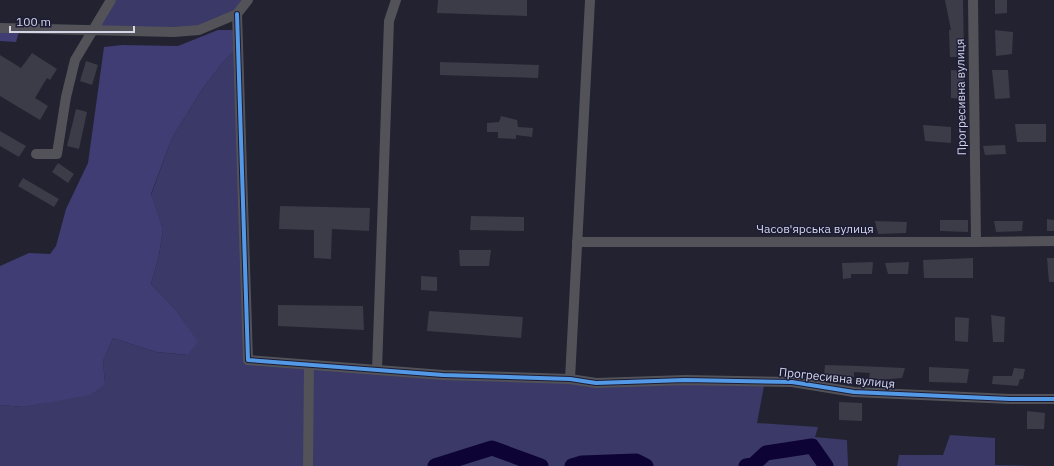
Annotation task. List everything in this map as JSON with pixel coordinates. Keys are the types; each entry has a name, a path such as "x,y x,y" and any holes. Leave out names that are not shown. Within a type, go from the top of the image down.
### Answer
{"street":[{"path":"36,154 56,154 66,97 75,60 111,0"},
{"path":"0,28 174,32 199,30 238,14 248,0"},
{"path":"376,370 389,21 396,0"},
{"path":"570,379 590,0"},
{"name":"Прогресивна вулиця","path":"973,0 976,242"},
{"name":"Прогресивна вулиця","path":"238,14 248,360 309,366 442,375 570,379 596,383 685,380 792,382 854,392 1010,400 1054,399"},
{"name":"Часов'ярська вулиця","path":"577,242 976,242 1054,240"},
{"path":"308,466 309,366"}],"shaded area":[{"path":"111,0 248,0 237,14 199,30 92,31"},
{"path":"218,30 235,30 237,48 223,62 203,88 172,138 151,194 163,229 159,255 151,284 175,309 198,342 188,355 156,352 113,338 103,361 105,384 90,395 24,407 0,405 0,266 29,253 50,254 56,246 66,209 88,163 104,47 122,45 178,46"},
{"path":"0,31 19,32 16,42 0,41"},
{"path":"237,48 248,360 570,379 765,381 757,423 818,427 815,437 847,440 848,466 0,466 0,405 24,407 49,402 105,384 103,361 113,338 156,352 188,355 197,342 175,309 151,284 159,255 163,229 151,195 172,138 203,88 223,62"},
{"path":"950,435 995,438 995,465 1036,466 897,466 899,455 943,455"}],"building":[{"path":"438,0 527,0 527,16 437,13"},
{"path":"945,0 963,0 964,57 950,57 949,30 951,30"},
{"path":"995,0 1007,0 1007,13 995,14"},
{"path":"995,30 1013,32 1012,54 996,56"},
{"path":"32,53 57,69 50,80 47,78 35,98 48,106 40,120 0,96 0,55 21,68"},
{"path":"86,61 98,65 92,85 80,81"},
{"path":"440,62 539,65 538,78 440,75"},
{"path":"951,70 964,71 964,99 951,98"},
{"path":"992,70 1008,70 1010,98 995,99"},
{"path":"76,109 87,112 79,149 67,146"},
{"path":"501,116 517,120 518,127 533,128 532,137 516,135 516,139 498,138 498,132 487,132 487,123 499,122"},
{"path":"1015,124 1046,124 1046,142 1017,142"},
{"path":"923,125 951,127 951,143 925,141"},
{"path":"0,131 26,146 19,157 0,146"},
{"path":"1005,145 1006,154 985,155 983,146"},
{"path":"58,163 74,174 68,183 52,172"},
{"path":"23,178 59,199 54,207 18,186"},
{"path":"280,206 370,208 369,231 332,229 331,259 314,258 314,230 279,229"},
{"path":"471,216 524,217 524,231 470,230"},
{"path":"1047,219 1054,220 1054,231 1047,231"},
{"path":"940,220 968,220 968,232 940,231"},
{"path":"875,221 907,222 906,233 878,234"},
{"path":"994,221 1023,221 1022,231 996,232"},
{"path":"459,250 491,250 489,266 460,266"},
{"path":"973,258 973,278 924,278 923,260"},
{"path":"1047,258 1054,258 1054,282 1049,282"},
{"path":"873,262 872,274 851,274 851,278 843,279 842,263"},
{"path":"909,262 908,274 888,274 885,263"},
{"path":"421,276 437,277 437,291 421,290"},
{"path":"278,305 363,306 364,330 278,326"},
{"path":"429,311 523,317 521,338 427,331"},
{"path":"991,315 1005,317 1004,342 993,342"},
{"path":"955,317 969,318 968,342 955,341"},
{"path":"825,365 905,368 902,378 868,381 870,373 854,372 854,377 824,376"},
{"path":"929,367 969,369 967,383 929,382"},
{"path":"1014,368 1025,369 1023,379 1020,379 1018,386 992,384 993,376 1012,376"},
{"path":"839,402 862,403 862,421 839,420"},
{"path":"1027,411 1045,413 1044,429 1027,429"}],"waterway":[{"path":"746,466 753,465 766,453 812,446 826,466"},
{"path":"435,466 492,448 541,466"},
{"path":"572,466 582,463 636,461 646,466"}],"cycle path":[{"path":"237,14 248,360 443,375 570,379 596,383 685,380 792,382 854,392 1010,399 1054,399"}]}
